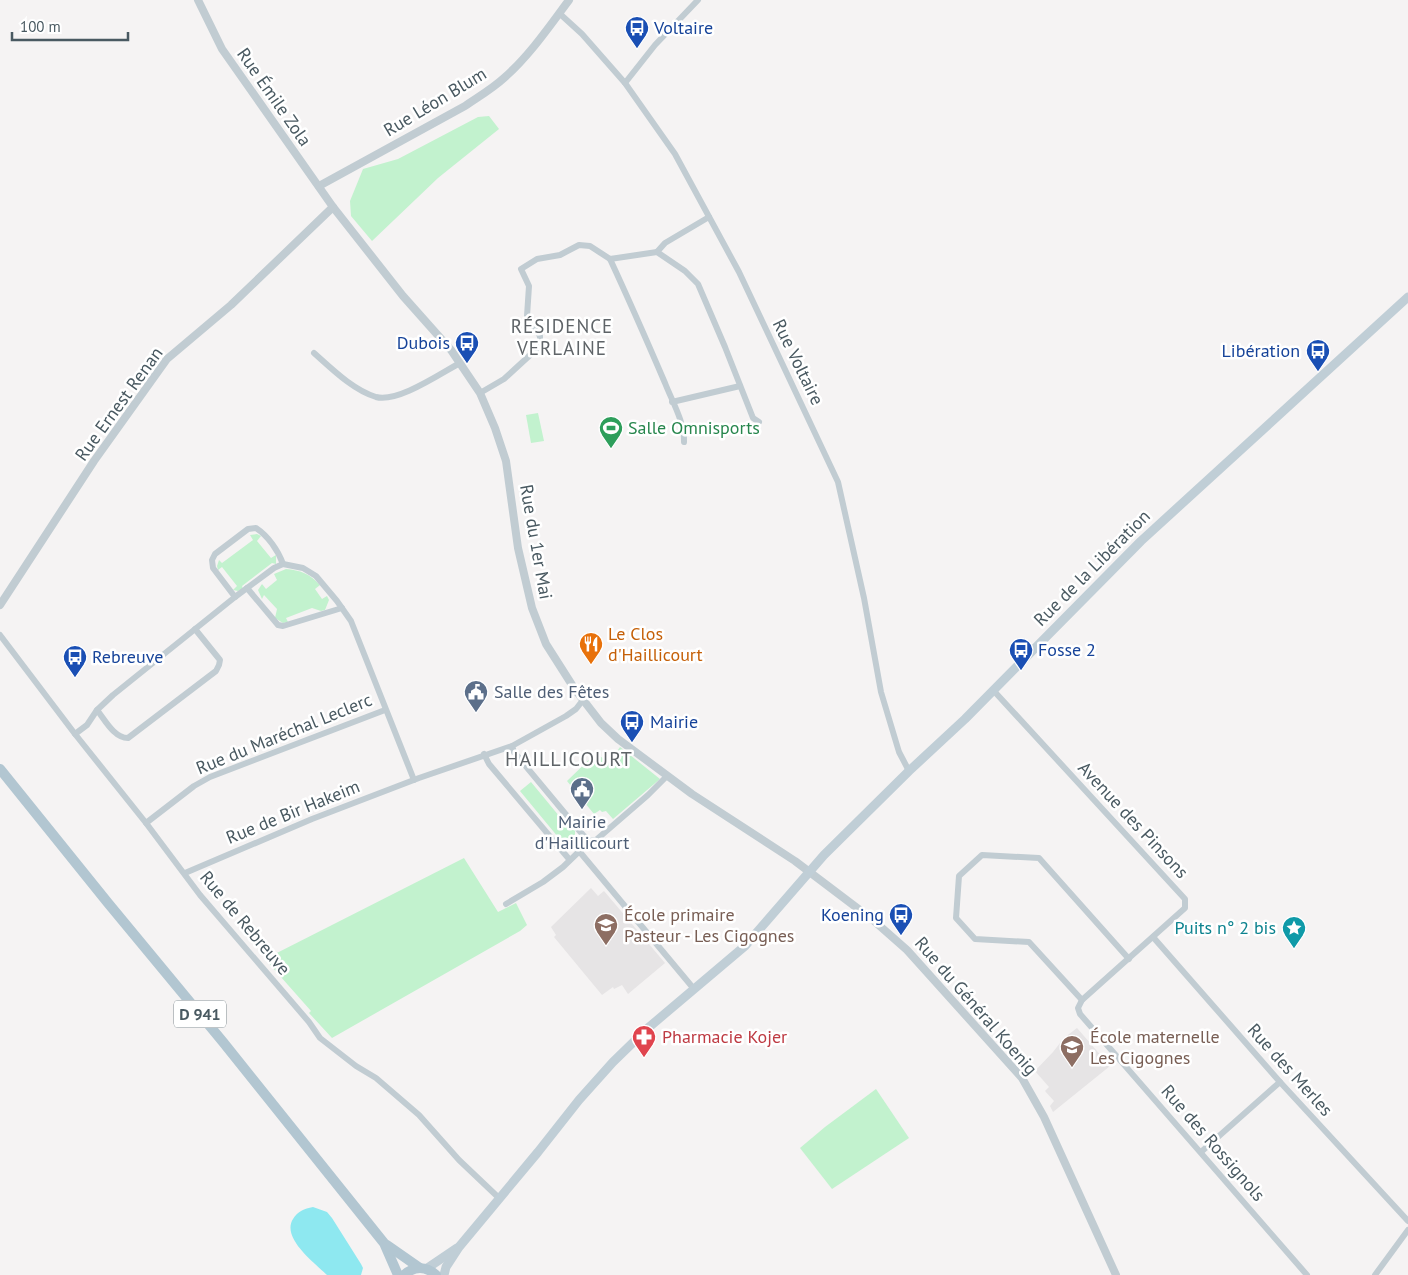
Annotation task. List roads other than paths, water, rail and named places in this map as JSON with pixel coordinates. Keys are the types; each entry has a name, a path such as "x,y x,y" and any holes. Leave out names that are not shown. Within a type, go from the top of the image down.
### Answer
{"main road":[{"name":"Rue de la Libération","path":"459,1247 579,1100 613,1062 648,1028 745,946 809,872 1141,541 1408,297"},
{"name":"D 941","path":"0,769 384,1243 398,1275"},
{"name":"D 941","path":"384,1243 423,1268"},
{"path":"404,1275 413,1269 423,1268 459,1247"},
{"path":"444,1275 446,1267 459,1247"},
{"path":"423,1268 436,1275"}],"street":[{"name":"Rue Émile Zola","path":"198,0 222,49 333,207"},
{"name":"Rue Léon Blum","path":"319,186 465,106 488,91 520,61 569,0"},
{"path":"625,83 655,45 698,0"},
{"name":"Rue Voltaire","path":"559,14 564,16 582,34 625,83 675,154 739,272 838,482 864,598 881,692 899,752 909,771"},
{"name":"Rue du 1er Mai","path":"333,207 403,296 460,363 480,394 495,428 506,461 518,548 534,615 546,644 560,668 609,732 692,794 809,872"},
{"name":"Rue Ernest Renan","path":"0,605 94,461 167,359 231,305 333,207"},
{"path":"610,258 657,252 665,243 709,217"},
{"path":"480,394 504,379 540,346 540,336 527,316 529,286 521,269 537,259 560,255 579,245 590,246 610,258 672,402 684,433 684,442"},
{"path":"657,252 685,271 698,284 753,418 759,422"},
{"path":"314,353 341,376 363,391 378,397 389,398 403,393 460,363"},
{"path":"672,402 740,386"},
{"path":"235,597 212,568 212,560 215,554 248,529 256,528 262,532 280,554 283,564"},
{"path":"75,734 87,726 97,710 195,629 274,568 283,564 303,568 316,576 351,621 414,780"},
{"path":"247,588 278,625 283,626 342,608"},
{"path":"97,710 117,735 122,738 128,738 216,671 220,665 220,660 195,629"},
{"name":"Rue de Rebreuve","path":"0,635 200,894 309,1022 320,1038 356,1066 376,1078 418,1115 460,1160 500,1198"},
{"name":"Avenue des Pinsons","path":"993,690 1186,899 1185,908 1082,1000 1078,1008"},
{"name":"Rue de Bir Hakeim","path":"185,873 312,819 484,754 512,746 566,716 576,709 583,700"},
{"name":"Rue du Maréchal Leclerc","path":"146,823 210,776 385,710"},
{"path":"512,746 520,759 590,841"},
{"path":"484,754 489,764 569,859"},
{"path":"506,904 543,882 563,867 569,859 590,841 596,840 667,776"},
{"path":"579,851 694,989"},
{"path":"1082,1000 1029,942 975,939 956,918 960,876 982,855 1039,858 1129,958"},
{"name":"Rue du Général Koenig","path":"809,872 873,920 907,950 1022,1078 1044,1117 1116,1275"},
{"name":"Rue des Merles","path":"1153,937 1280,1082 1408,1221"},
{"name":"Rue des Rossignols","path":"1078,1008 1085,1020 1307,1275"},
{"path":"1201,1152 1280,1082"},
{"path":"1376,1275 1408,1230"}],"water":[{"path":"313,1207 327,1212 332,1218 361,1264 363,1268 361,1275 327,1275 295,1242 291,1226 293,1219 302,1211"}],"place":[{"name":"Voltaire","path":"637,49"},
{"name":"Dubois","path":"467,364"},
{"name":"Libération","path":"1318,372"},
{"name":"Salle Omnisports","path":"611,449"},
{"name":"Le Clos d'Haillicourt","path":"591,665"},
{"name":"Fosse 2","path":"1021,671"},
{"name":"Rebreuve","path":"75,678"},
{"name":"Salle des Fêtes","path":"476,713"},
{"name":"Mairie","path":"632,743"},
{"name":"Mairie d'Haillicourt","path":"582,810"},
{"name":"Koening","path":"901,936"},
{"name":"École primaire Pasteur - Les Cigognes","path":"606,946"},
{"name":"Puits n° 2 bis","path":"1294,949"},
{"name":"Pharmacie Kojer","path":"644,1058"},
{"name":"École maternelle Les Cigognes","path":"1072,1068"}],"district":[{"name":"RÉSIDENCE VERLAINE","path":"562,337"},
{"name":"HAILLICOURT","path":"569,759"}]}
